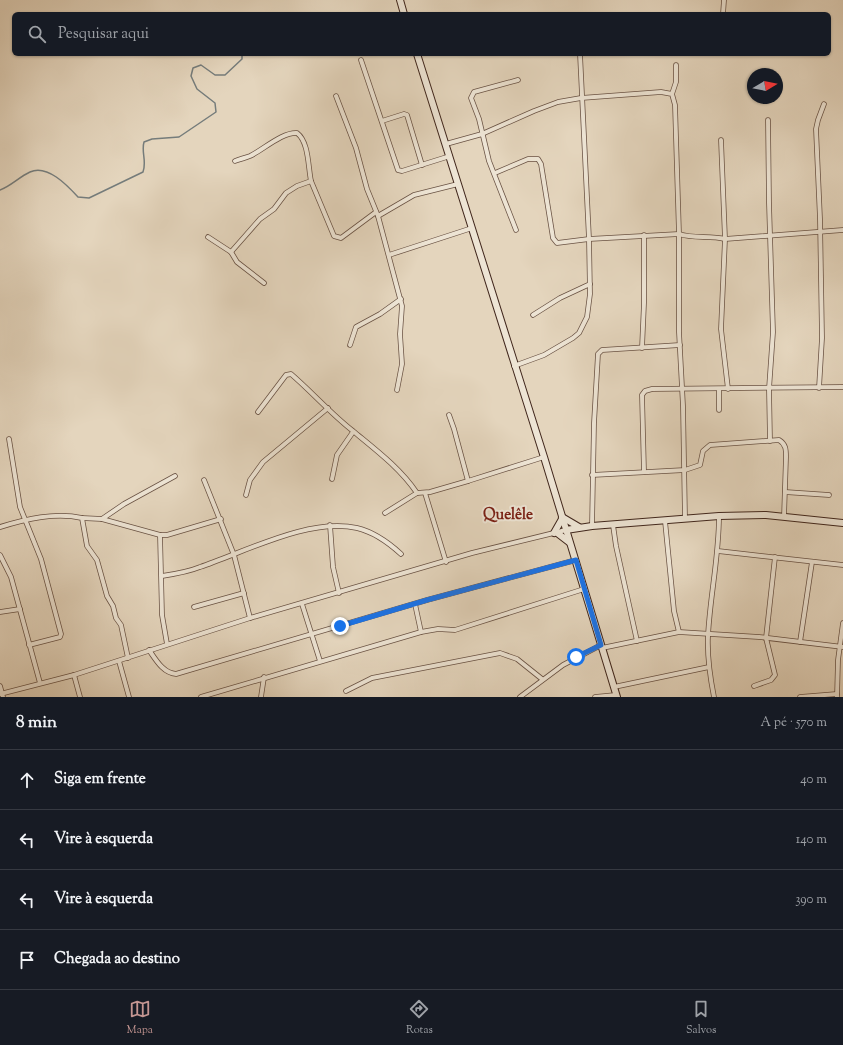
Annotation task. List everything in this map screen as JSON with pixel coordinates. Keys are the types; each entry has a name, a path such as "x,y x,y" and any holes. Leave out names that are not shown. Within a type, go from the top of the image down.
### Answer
{"main road":[{"path":"400,0 403,12"},
{"path":"418,56 576,560 616,696"},
{"path":"566,530 592,526 719,516 766,515 843,523"},
{"path":"562,518 578,528"},
{"path":"562,518 555,532 569,541"},
{"path":"569,541 578,528"}],"street":[{"path":"723,12 724,0"},
{"path":"514,366 544,354 579,332 587,318 590,284 589,239 580,56"},
{"path":"361,60 398,170 402,171 450,156"},
{"path":"676,65 676,82 672,94 675,105 679,234 680,345 685,470 685,519"},
{"path":"516,230 485,150 479,119 471,98 472,94 518,80"},
{"path":"446,144 482,134 546,106 581,98 661,92 672,94"},
{"path":"336,96 346,119 367,189 377,214 401,299 402,312 400,334 402,364 397,390"},
{"path":"819,388 822,338 821,233 816,129 824,104"},
{"path":"382,121 404,114 407,115 422,165"},
{"path":"768,120 773,332 770,389 770,441"},
{"path":"235,161 252,155 267,144 292,133 297,133 309,158 311,181 334,236 337,238 341,238 377,214 414,196 458,184"},
{"path":"721,140 725,240 721,329 728,389"},
{"path":"495,174 528,159 538,159 541,164 555,241 560,243 589,239 679,234 687,237 716,237 725,240 843,230"},
{"path":"230,252 260,219 274,209 286,194 292,189 311,181"},
{"path":"389,255 472,228"},
{"path":"642,348 644,303 644,235"},
{"path":"208,237 230,252 237,262 264,283"},
{"path":"534,315 560,298 590,284"},
{"path":"350,345 356,327 380,314 401,299"},
{"path":"592,526 592,475 598,354 602,350 680,345"},
{"path":"258,412 286,375 290,374 353,432 374,447 385,459 403,474 417,493"},
{"path":"644,472 642,395 645,391 652,389 770,389 843,387"},
{"path":"718,389 719,410"},
{"path":"246,495 250,480 263,462 328,408"},
{"path":"449,415 468,481"},
{"path":"332,479 337,455 353,432"},
{"path":"8,439 18,500 41,559 61,634 60,637 29,645"},
{"path":"592,475 685,470 700,465 703,451 710,445 779,440 783,442 785,447 784,517"},
{"path":"385,513 417,493 425,493 468,481 544,457"},
{"path":"102,519 124,504 175,476"},
{"path":"204,480 221,519 234,555 250,618"},
{"path":"785,492 829,494"},
{"path":"425,493 446,562"},
{"path":"0,527 25,519 67,516 102,519 160,535 173,534 221,519"},
{"path":"714,697 709,667 708,632 718,551 719,516"},
{"path":"82,518 87,546 97,560 107,596 113,606 116,618 121,625 128,658"},
{"path":"665,521 674,610 679,632"},
{"path":"330,525 333,567 340,593"},
{"path":"162,576 200,568 303,531 330,525 358,528 368,532 380,538 401,554"},
{"path":"613,525 616,546 637,641"},
{"path":"0,686 2,695 40,683 74,675 250,618 521,540 566,530"},
{"path":"160,535 162,615 167,644"},
{"path":"718,551 843,566"},
{"path":"0,555 9,569 40,683"},
{"path":"754,686 771,680 775,675 766,638 775,557"},
{"path":"149,650 164,670 169,674 176,674 415,604 576,560"},
{"path":"800,642 812,562"},
{"path":"201,697 264,677 421,632 438,629 455,630 584,589"},
{"path":"194,607 244,593"},
{"path":"302,604 320,661"},
{"path":"415,604 421,632"},
{"path":"0,612 20,609"},
{"path":"800,697 837,695 843,623"},
{"path":"520,697 542,679 576,657 602,647 679,632 708,632 841,646"},
{"path":"346,691 372,678 500,653 517,659 542,679"},
{"path":"119,661 129,697"},
{"path":"614,687 709,667"},
{"path":"74,675 80,697"},
{"path":"261,697 264,677"},
{"path":"595,697 616,696"}],"waterway":[{"path":"0,190 22,176 36,170 50,173 78,197 89,198 143,172 144,142 152,139 179,137 216,112 215,103 197,89 191,76 193,68 201,65 215,75 225,75 242,59 242,56"}],"district":[{"name":"Quelêle","path":"508,514"}],"route":[{"path":"340,626 427,600 488,583 548,569 576,560 601,645 576,657"}]}
